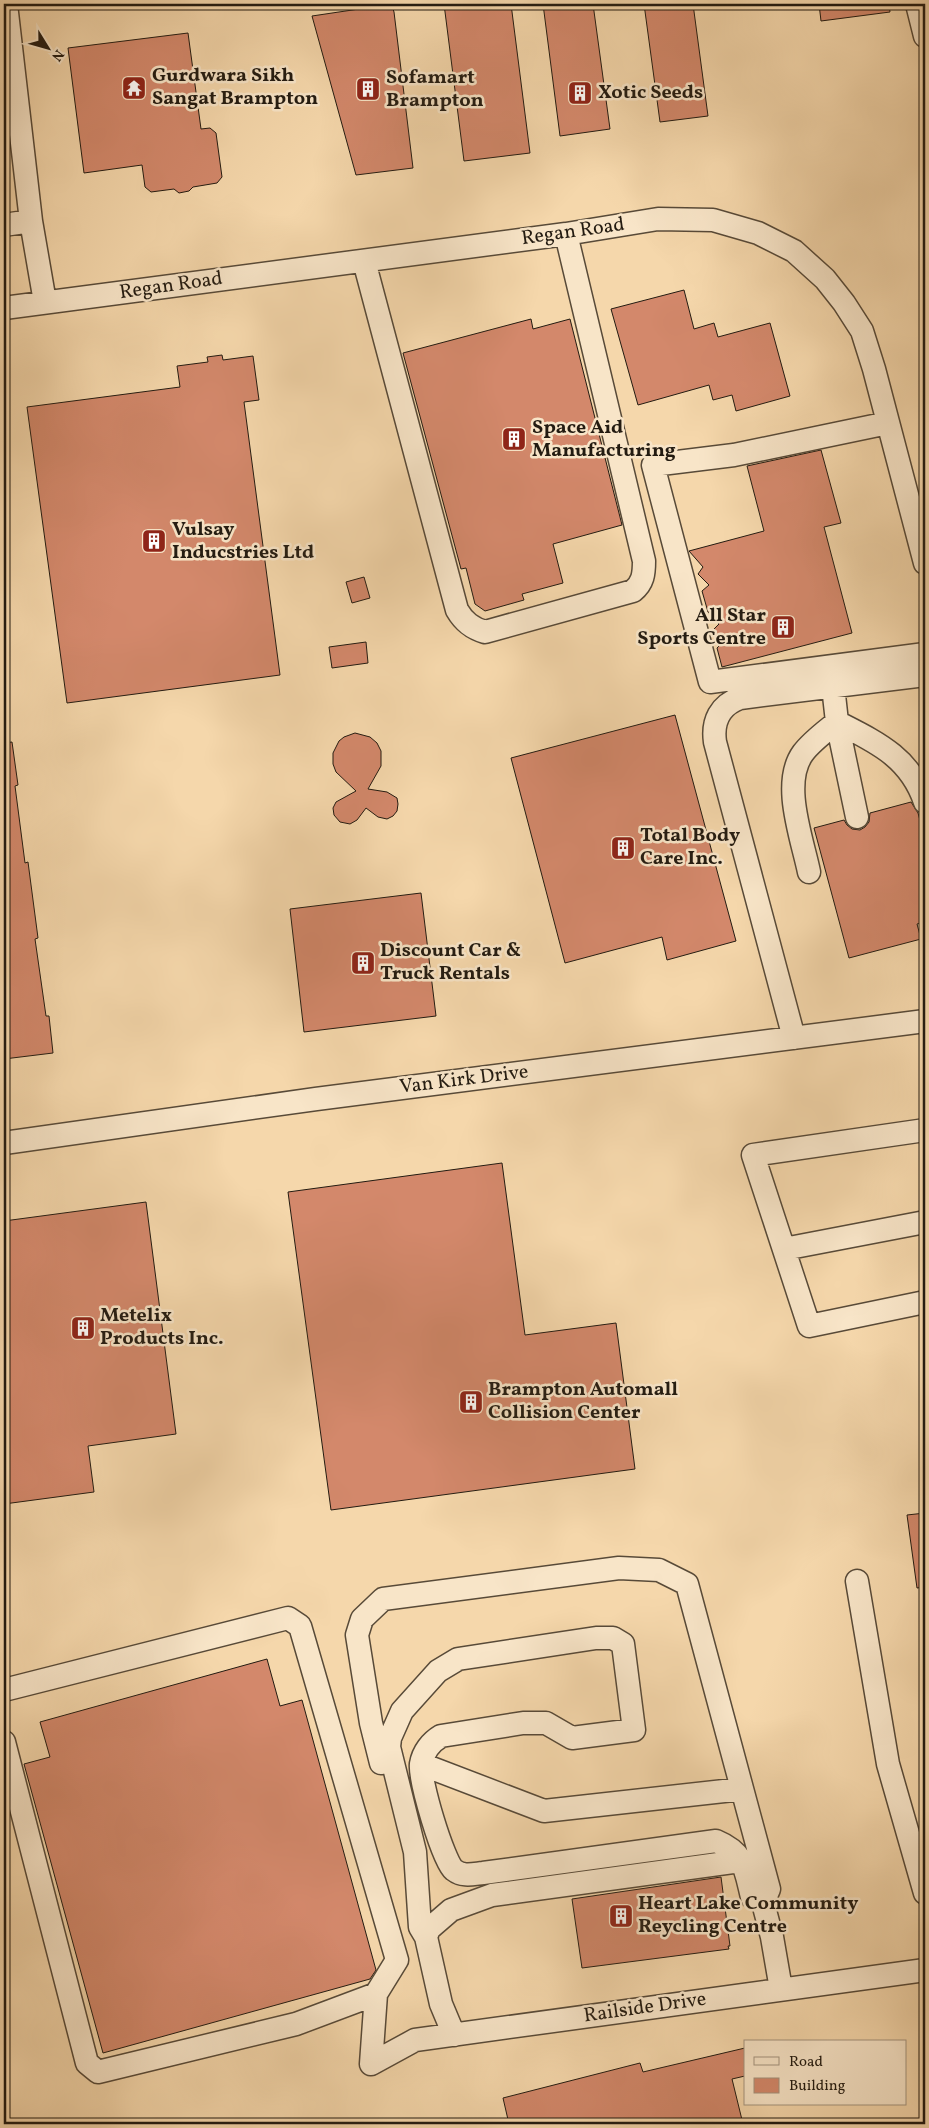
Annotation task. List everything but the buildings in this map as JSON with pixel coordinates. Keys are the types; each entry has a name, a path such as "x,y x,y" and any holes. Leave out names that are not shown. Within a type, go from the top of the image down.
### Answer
{"street":[{"path":"6,4 31,221 45,302"},
{"path":"917,4 925,36"},
{"name":"Regan Road","path":"4,308 566,234 658,219 713,220 758,233 794,251 825,279 844,303 862,331 925,563"},
{"path":"4,224 31,221"},
{"path":"364,261 457,610 463,620 474,628 485,632 633,591 640,585 644,573 644,561 566,234"},
{"path":"888,423 734,455 653,465 710,682 925,654"},
{"path":"794,1038 714,730 716,720 722,709 731,701 740,698 925,675"},
{"path":"833,686 837,722 857,817"},
{"path":"837,722 885,748 900,759 914,776 925,802"},
{"path":"810,872 797,818 794,798 794,772 803,752 837,722"},
{"name":"Van Kirk Drive","path":"4,1143 316,1099 925,1020"},
{"path":"925,1130 753,1154 808,1326 925,1302"},
{"path":"784,1249 925,1222"},
{"path":"416,1878 408,1864 371,1722 357,1635 362,1619 384,1599 619,1568 659,1570 687,1584 769,1889 763,1903 772,1937 781,1989"},
{"path":"856,1581 888,1764 925,1893"},
{"path":"4,1690 288,1618 300,1626 397,1960 376,1994 296,2024 98,2072 87,2063 4,1742"},
{"path":"454,2035 441,2004 426,1937 420,1927 415,1852 389,1747 390,1738 402,1711 438,1671 458,1659 596,1638 613,1638 623,1644 634,1730 572,1738 546,1723 523,1723 441,1736 433,1741 428,1748 421,1764 422,1778 440,1843 457,1872 475,1890 492,1895"},
{"path":"421,1764 544,1811 742,1790"},
{"path":"416,1878 428,1873 457,1872 716,1841 736,1853 744,1864 752,1897 763,1903"},
{"path":"426,1937 429,1928 451,1910 492,1895 733,1862 744,1864"},
{"name":"Railside Drive","path":"376,1994 371,2064 416,2040 925,1970"}],"place":[{"name":"Gurdwara Sikh Sangat Brampton","path":"134,88"},
{"name":"Sofamart Brampton","path":"368,89"},
{"name":"Xotic Seeds","path":"580,93"},
{"name":"Space Aid Manufacturing","path":"514,439"},
{"name":"Vulsay Inducstries Ltd","path":"154,541"},
{"name":"All Star Sports Centre","path":"783,627"},
{"name":"Total Body Care Inc.","path":"623,848"},
{"name":"Discount Car & Truck Rentals","path":"363,963"},
{"name":"Metelix Products Inc.","path":"83,1328"},
{"name":"Brampton Automall Collision Center","path":"471,1402"},
{"name":"Heart Lake Community Reycling Centre","path":"621,1916"}]}
